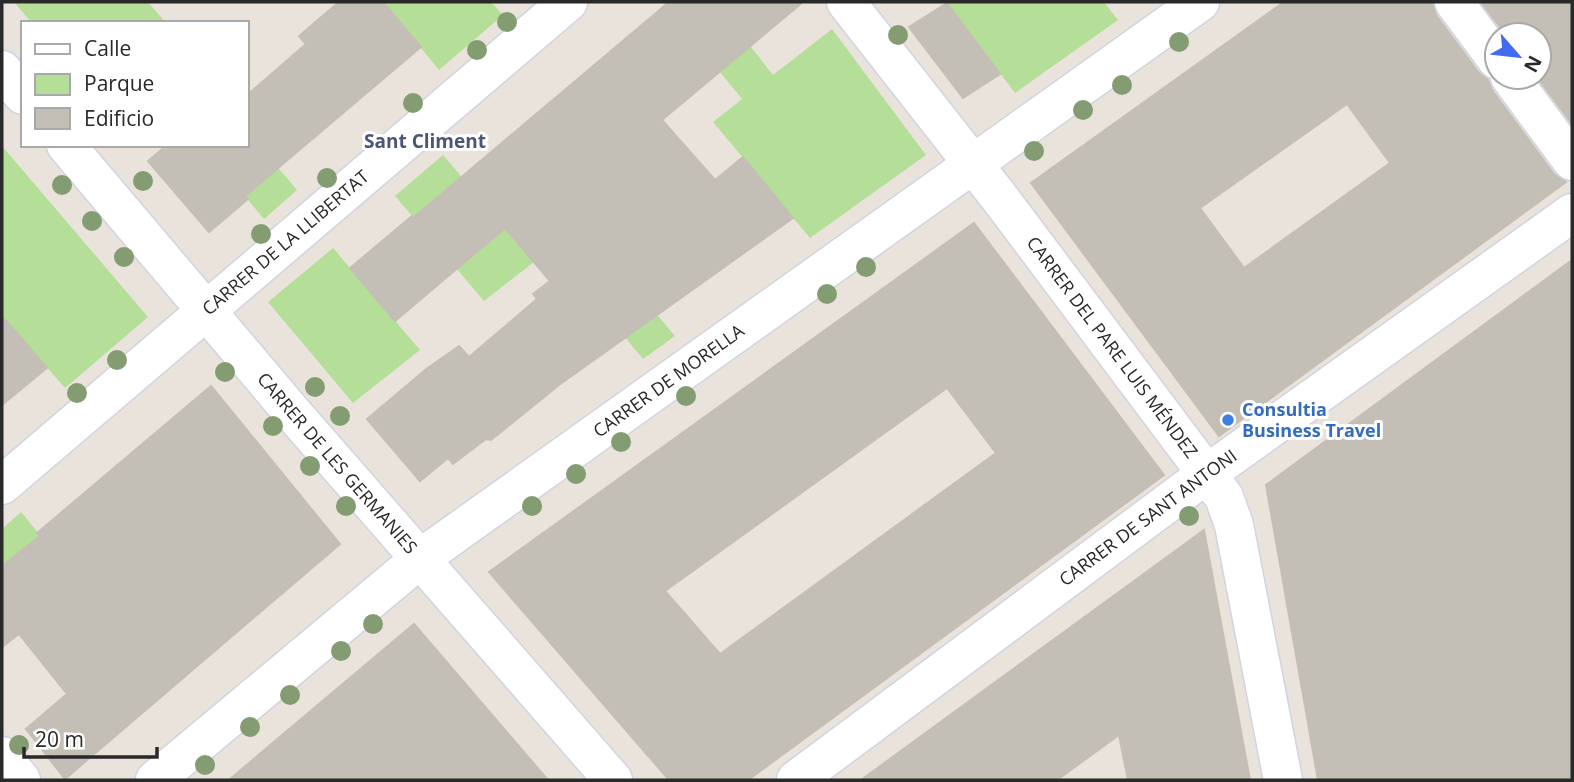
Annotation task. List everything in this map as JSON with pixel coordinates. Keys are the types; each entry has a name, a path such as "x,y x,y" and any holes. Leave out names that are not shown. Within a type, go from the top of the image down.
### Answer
{"street":[{"name":"CARRER DE LA LLIBERTAT","path":"2,485 568,2"},
{"name":"CARRER DEL PARE LUIS MÉNDEZ","path":"846,2 1209,473 1230,509 1283,780"},
{"name":"CARRER DE MORELLA","path":"155,780 421,558 1200,2"},
{"path":"1454,2 1483,41"},
{"path":"2,70 21,92"},
{"path":"1520,91 1572,161"},
{"name":"CARRER DE LES GERMANIES","path":"67,147 205,311 613,780"},
{"name":"CARRER DE SANT ANTONI","path":"796,780 1209,473 1572,213"},
{"path":"2,756 21,780"}],"green space":[{"path":"14,2 148,2 164,21 30,21"},
{"path":"383,2 491,2 503,15 439,70"},
{"path":"663,2 716,2 773,75 832,29 926,155 810,238 713,122 742,99"},
{"path":"946,2 1104,2 1118,20 1015,93"},
{"path":"248,132 297,190 264,219 204,147 248,147"},
{"path":"2,146 148,317 65,388 2,316"},
{"path":"443,155 534,262 484,301 395,196"},
{"path":"581,224 675,336 643,359 551,249"},
{"path":"333,248 420,350 353,403 268,302"},
{"path":"21,512 103,611 66,642 2,565 2,529"}],"building":[{"path":"339,2 383,2 421,47 245,196 248,199 209,232 148,161 165,147 248,147 248,94 306,44 299,36"},
{"path":"669,2 803,2 662,120 715,180 743,157 793,218 559,385 491,440 486,439 453,464 448,458 420,481 367,419 425,370 459,346 469,357 537,299 533,294 550,281 505,228 395,321 350,268"},
{"path":"1284,2 1433,2 1436,15 1483,76 1483,91 1493,91 1554,174 1566,182 1219,436 1031,183","holes":["1347,104 1390,163 1244,268 1200,208"]},
{"path":"1481,2 1572,2 1572,124 1547,91 1553,91 1553,21 1495,21"},
{"path":"947,3 1000,74 963,98 909,27"},
{"path":"974,223 1164,475 748,780 669,780 489,572","holes":["947,388 996,453 720,654 665,591"]},
{"path":"1572,260 1572,780 1318,780 1266,485"},
{"path":"2,316 47,368 2,405"},
{"path":"211,386 340,544 65,779 26,729 67,694 19,634 2,647 2,566 40,536 37,533"},
{"path":"1204,530 1250,780 1128,780 1119,735 1057,780 861,780"},
{"path":"414,624 548,780 229,780 269,746"}],"place":[{"name":"Consultia Business Travel","path":"1228,420"}],"district":[{"name":"Sant Climent","path":"425,141"}]}
